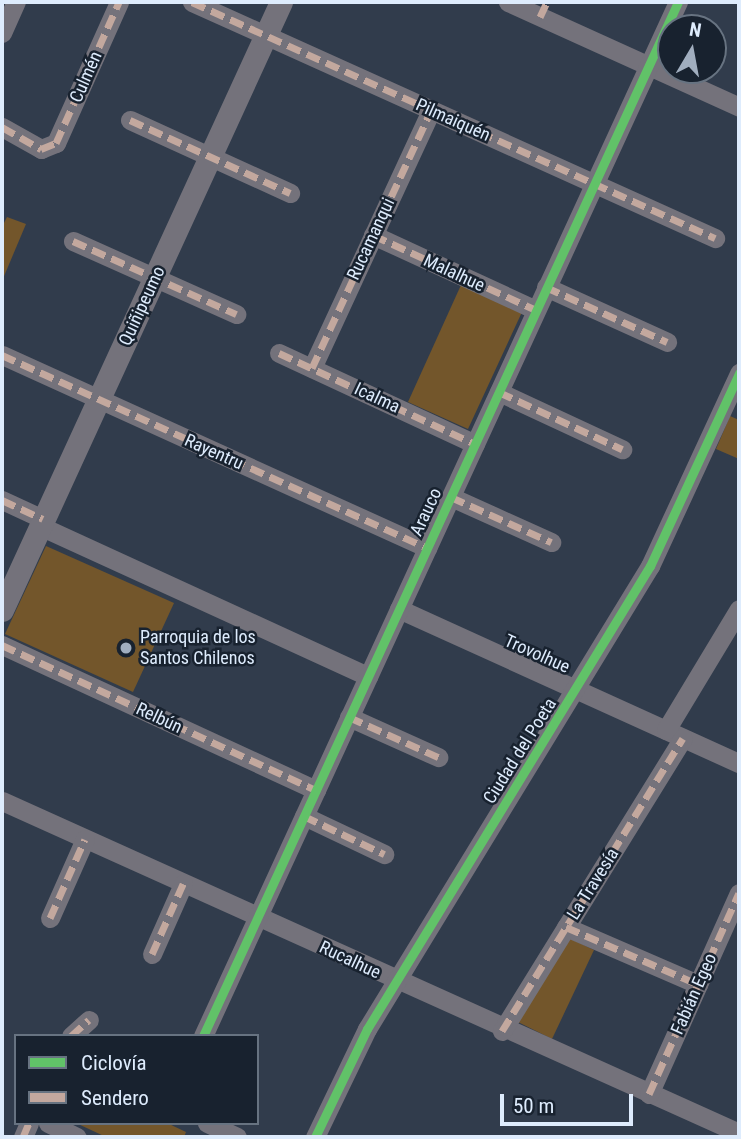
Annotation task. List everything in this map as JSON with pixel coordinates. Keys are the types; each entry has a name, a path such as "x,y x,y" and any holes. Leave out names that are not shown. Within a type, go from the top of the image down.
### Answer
{"street":[{"path":"2,33 16,2"},
{"name":"Culmén","path":"2,127 49,150 119,2"},
{"name":"Pilmaiquén","path":"192,2 715,238"},
{"name":"Quiñipeumo","path":"2,610 281,2"},
{"path":"508,2 544,9 648,65 739,107"},
{"name":"Arauco","path":"204,1034 678,2"},
{"name":"Rucamanqui","path":"312,368 431,110"},
{"path":"130,120 290,193"},
{"name":"Malalhue","path":"373,235 536,310"},
{"path":"73,241 236,314"},
{"path":"547,287 667,342"},
{"name":"Icalma","path":"278,353 475,443"},
{"name":"Rayentru","path":"2,355 427,548"},
{"name":"Ciudad del Poeta","path":"315,1137 395,981 577,690 650,566 739,373"},
{"path":"499,392 622,449"},
{"path":"451,497 551,542"},
{"path":"2,500 42,523 368,676"},
{"name":"Trovolhue","path":"399,609 739,763"},
{"name":"La Travesía","path":"502,1031 566,928 674,734 739,609"},
{"name":"Relbún","path":"2,645 316,790"},
{"path":"349,717 438,757"},
{"name":"Rucalhue","path":"2,801 502,1031 739,1133"},
{"path":"304,816 384,854"},
{"path":"50,918 85,839"},
{"path":"152,954 183,884"},
{"name":"Fabián Egeo","path":"649,1094 739,893"},
{"path":"566,928 698,984"},
{"path":"73,1034 89,1020"},
{"path":"52,1125 77,1137"},
{"path":"207,1128 237,1137"}],"shaded area":[{"path":"7,217 26,224 2,281 2,227"},
{"path":"461,285 522,312 468,429 408,402"},
{"path":"730,416 739,420 739,459 716,449"},
{"path":"46,546 174,603 133,692 5,634"},
{"path":"569,938 594,950 552,1039 516,1021"},
{"path":"80,1125 171,1125 186,1132 184,1137 106,1137"}],"marked path":[{"path":"2,127 41,149 56,143 119,2"},
{"path":"192,2 715,238"},
{"path":"540,17 547,2"},
{"path":"312,368 431,110"},
{"path":"130,120 290,193"},
{"path":"373,235 536,310"},
{"path":"73,241 236,314"},
{"path":"546,287 667,342"},
{"path":"279,353 475,444"},
{"path":"2,355 427,548"},
{"path":"499,392 622,449"},
{"path":"451,497 551,542"},
{"path":"2,500 43,519"},
{"path":"2,645 316,790"},
{"path":"349,717 438,757"},
{"path":"502,1031 683,738"},
{"path":"304,816 384,854"},
{"path":"50,918 85,839"},
{"path":"152,954 183,884"},
{"path":"649,1094 739,893"},
{"path":"566,927 698,984"},
{"path":"73,1034 89,1020"},
{"path":"23,1137 28,1125"}],"cycle path":[{"path":"204,1034 678,2"},
{"path":"315,1137 367,1029 650,566 739,373"}],"place":[{"name":"Parroquia de los Santos Chilenos","path":"126,648"}]}
